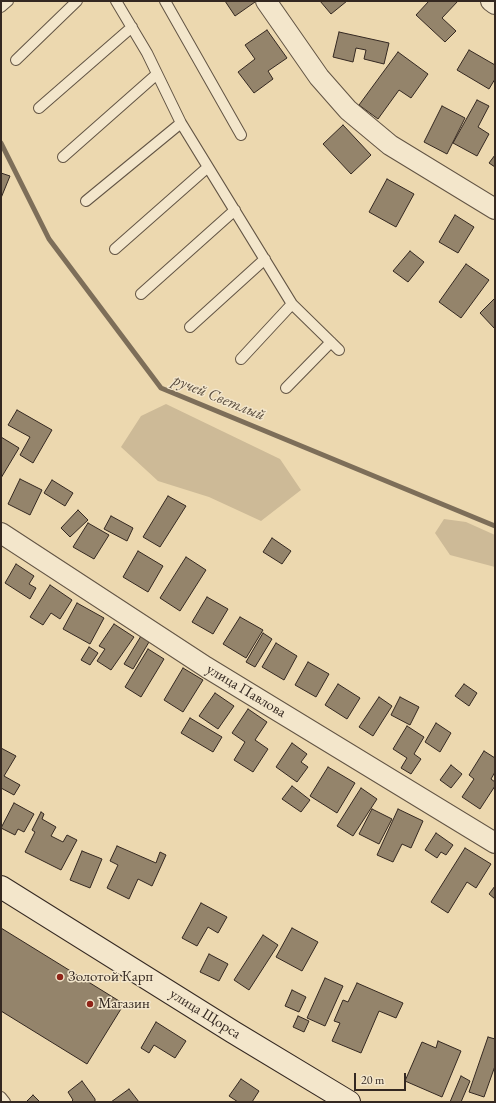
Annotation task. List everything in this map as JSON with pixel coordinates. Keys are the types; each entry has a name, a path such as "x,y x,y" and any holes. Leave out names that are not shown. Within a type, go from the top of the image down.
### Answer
{"street":[{"path":"267,1 319,77 348,110 390,145 495,209"},
{"path":"491,1 495,4"},
{"name":"улица Павлова","path":"1,533 206,667 495,843"},
{"name":"улица Щорса","path":"1,887 349,1102"}],"lane":[{"path":"1,7 8,1"},
{"path":"16,60 77,1"},
{"path":"116,1 148,53 181,123 292,304 339,350"},
{"path":"165,1 241,135"},
{"path":"40,108 132,27"},
{"path":"63,158 157,74"},
{"path":"86,201 181,123"},
{"path":"115,249 208,167"},
{"path":"141,294 235,210"},
{"path":"190,327 265,259"},
{"path":"241,359 292,304"},
{"path":"286,388 331,342"},
{"path":"1,1097 5,1102"}],"shaded area":[{"path":"166,404 280,459 301,490 261,521 209,497 158,481 121,447 141,416"},
{"path":"444,519 466,522 495,535 495,567 450,555 435,533"}],"building":[{"path":"225,1 255,1 255,2 235,16"},
{"path":"320,1 347,1 331,14"},
{"path":"429,1 458,1 442,18 456,31 445,42 416,15"},
{"path":"267,30 287,58 268,71 273,79 254,93 238,72 255,59 245,45"},
{"path":"339,32 389,43 384,64 364,59 366,50 356,48 353,62 333,57"},
{"path":"469,50 495,65 495,79 489,89 457,70"},
{"path":"398,52 428,74 411,98 399,90 378,119 359,105"},
{"path":"477,100 489,106 478,127 489,134 477,156 453,143"},
{"path":"442,106 465,118 447,154 424,142"},
{"path":"343,125 371,155 351,174 323,144"},
{"path":"495,155 495,167 489,163"},
{"path":"1,173 10,176 1,198"},
{"path":"387,179 414,194 396,227 369,212"},
{"path":"455,215 474,227 458,253 439,242"},
{"path":"410,251 424,262 408,282 393,271"},
{"path":"466,264 489,280 461,318 439,302"},
{"path":"495,298 495,329 480,313"},
{"path":"17,410 52,430 33,463 20,455 30,437 8,425"},
{"path":"1,437 19,448 1,478"},
{"path":"20,479 42,490 30,515 8,504"},
{"path":"52,480 73,493 65,506 44,493"},
{"path":"168,496 186,506 160,547 143,537"},
{"path":"78,510 88,520 70,537 61,528"},
{"path":"111,516 133,528 127,541 104,529"},
{"path":"88,523 109,535 94,559 73,547"},
{"path":"272,538 291,551 282,564 263,552"},
{"path":"138,551 163,566 148,592 123,577"},
{"path":"186,557 206,570 180,611 160,598"},
{"path":"16,564 34,576 29,584 36,588 30,599 5,583"},
{"path":"50,585 72,600 60,619 51,613 43,625 30,617"},
{"path":"207,597 228,609 213,634 192,622"},
{"path":"77,603 104,618 90,644 63,629"},
{"path":"240,617 263,630 246,658 223,644"},
{"path":"114,624 134,637 111,670 97,661 105,649 99,646"},
{"path":"263,633 272,639 255,667 246,662"},
{"path":"141,636 149,642 133,669 124,664"},
{"path":"276,643 297,656 284,680 262,667"},
{"path":"89,647 98,653 90,665 81,660"},
{"path":"148,649 164,659 141,697 125,687"},
{"path":"308,662 329,674 316,697 295,685"},
{"path":"183,668 203,680 183,712 164,700"},
{"path":"338,684 360,698 347,719 325,705"},
{"path":"464,684 477,693 469,706 455,696"},
{"path":"215,693 234,706 218,729 199,716"},
{"path":"379,697 392,706 373,736 359,727"},
{"path":"400,697 419,707 410,725 391,715"},
{"path":"248,709 267,722 255,740 268,749 253,772 234,760 245,742 232,733"},
{"path":"190,718 222,737 213,752 181,733"},
{"path":"436,723 451,733 440,752 425,742"},
{"path":"407,726 424,737 414,754 421,759 411,774 401,768 407,758 393,749"},
{"path":"292,743 307,754 301,762 308,767 297,782 276,767"},
{"path":"1,748 16,756 4,776 20,785 14,795 1,788"},
{"path":"484,751 495,758 495,772 491,779 495,782 495,786 480,809 462,797 474,779 469,775"},
{"path":"451,765 462,774 451,788 440,780"},
{"path":"328,767 355,783 337,813 310,796"},
{"path":"292,786 310,800 301,812 282,799"},
{"path":"361,788 377,799 353,836 337,826"},
{"path":"14,803 34,814 24,832 18,829 15,835 1,828"},
{"path":"372,809 392,819 379,844 359,834"},
{"path":"398,809 423,821 411,848 402,844 393,862 377,855"},
{"path":"41,812 44,814 42,819 56,827 51,836 63,842 67,835 77,840 61,870 25,852 35,832 32,830"},
{"path":"436,833 453,845 446,855 441,852 437,858 425,850"},
{"path":"117,846 156,863 160,852 166,855 152,886 138,879 129,899 107,888 118,865 110,861"},
{"path":"465,848 491,864 476,888 467,882 448,913 431,902"},
{"path":"82,851 102,859 90,888 70,880"},
{"path":"495,886 495,899 489,894"},
{"path":"201,903 227,917 218,933 208,927 197,946 182,938"},
{"path":"1,928 124,1004 87,1064 1,1011"},
{"path":"292,928 318,942 302,971 276,957"},
{"path":"263,935 278,945 249,990 234,980"},
{"path":"209,954 228,964 219,981 200,972"},
{"path":"325,978 343,986 325,1026 307,1018"},
{"path":"357,983 403,1003 396,1018 379,1011 361,1053 332,1041 340,1023 334,1021 343,1000 348,1002"},
{"path":"292,990 306,997 299,1012 285,1006"},
{"path":"298,1016 309,1021 304,1032 293,1027"},
{"path":"156,1022 186,1041 175,1058 154,1045 149,1053 141,1048"},
{"path":"488,1037 495,1039 495,1066 484,1097 469,1092"},
{"path":"438,1041 461,1051 442,1097 405,1081 422,1042 436,1048"},
{"path":"461,1076 470,1081 461,1102 450,1102"},
{"path":"241,1079 259,1091 252,1102 238,1102 229,1096"},
{"path":"82,1081 95,1099 95,1102 71,1102 73,1100 68,1092"},
{"path":"129,1089 139,1102 111,1102"},
{"path":"33,1095 40,1102 26,1102"}],"waterway":[{"name":"ручей Светлый","path":"1,143 49,239 161,388 495,526"}],"place":[{"name":"Золотой Карп","path":"60,977"},
{"name":"Магазин","path":"90,1004"}]}
